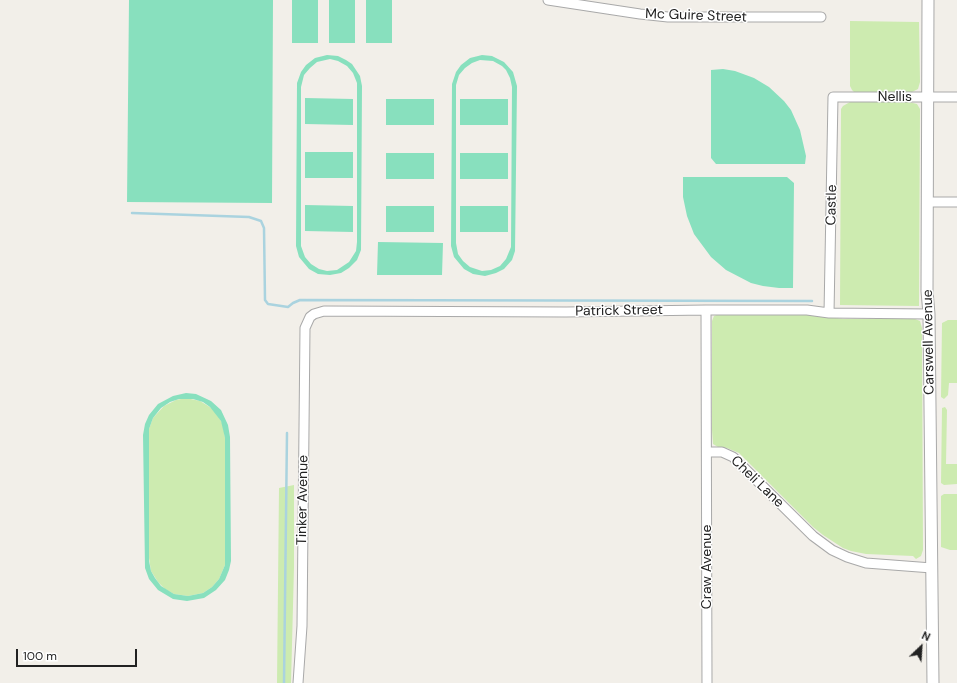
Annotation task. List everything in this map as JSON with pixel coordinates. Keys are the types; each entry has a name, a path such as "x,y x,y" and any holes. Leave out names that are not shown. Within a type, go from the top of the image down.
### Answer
{"street":[{"name":"Mc Guire Street","path":"548,0 668,17 821,17"},
{"name":"Carswell Avenue","path":"928,0 927,290 930,314 933,683"},
{"name":"Nellis","path":"833,97 957,97"},
{"name":"Castle","path":"829,313 833,97"},
{"path":"928,202 957,202"},
{"path":"706,310 707,452"},
{"name":"Patrick Street","path":"310,317 324,311 566,312 807,310 829,313 930,314"},
{"name":"Tinker Avenue","path":"298,683 302,626 305,328 310,317"},
{"name":"Cheli Lane","path":"707,452 722,452 733,457 813,536 832,550 846,557 866,563 932,568"},
{"name":"Craw Avenue","path":"707,452 707,683"}],"green space":[{"path":"129,0 273,0 272,203 127,202"},
{"path":"292,0 318,0 318,43 292,43"},
{"path":"329,0 355,0 355,43 329,43"},
{"path":"366,0 392,0 392,43 366,43"},
{"path":"850,21 919,22 920,82 918,89 912,92 854,92 852,90 850,86"},
{"path":"327,55 338,56 346,60 352,64 360,76 362,86 361,250 357,260 349,268 341,273 330,275 318,274 309,269 299,257 296,246 297,83 301,72 306,65 315,58","holes":["330,59 347,66 353,73 357,83 357,242 356,251 349,262 337,270 327,271 319,269 311,264 305,257 301,246 301,87 304,75 317,62"]},
{"path":"482,55 492,56 504,62 513,72 517,86 515,251 512,260 504,269 485,276 473,274 464,269 454,257 451,246 452,84 456,72 461,65 470,58","holes":["480,60 493,61 506,70 512,87 511,247 506,259 500,266 491,270 482,271 470,267 463,261 458,254 456,243 456,85 459,75 472,63"]},
{"path":"723,69 735,71 754,78 769,87 784,101 791,110 800,130 806,156 805,164 716,164 711,158 711,70"},
{"path":"305,98 353,99 353,125 305,124"},
{"path":"386,99 434,99 434,125 386,125"},
{"path":"460,99 508,99 508,125 460,125"},
{"path":"850,102 909,102 917,104 920,109 919,306 840,305 841,109"},
{"path":"305,152 353,152 353,178 305,178"},
{"path":"386,153 434,153 434,179 386,179"},
{"path":"460,153 508,153 508,179 460,179"},
{"path":"683,177 787,177 794,183 793,288 779,288 751,283 726,270 711,257 694,234 687,216 683,197"},
{"path":"305,205 353,206 353,232 305,231"},
{"path":"386,206 434,206 434,232 386,232"},
{"path":"460,206 508,206 508,232 460,232"},
{"path":"378,242 443,243 442,275 377,275"},
{"path":"719,314 808,314 843,319 915,319 920,321 922,328 923,550 921,556 916,559 913,556 866,554 843,548 813,527 739,453 713,444 712,321 714,316"},
{"path":"948,320 957,320 957,383 949,383 948,395 944,399 941,397 942,323"},
{"path":"186,393 196,394 211,401 221,410 228,425 230,437 231,561 229,570 225,580 216,590 204,598 187,601 173,599 158,590 149,579 145,568 143,435 145,424 149,415 158,404 173,396","holes":["179,399 193,399 203,402 210,407 221,421 225,438 225,565 219,579 212,587 203,593 188,596 174,594 161,586 151,571 149,561 149,429 153,418 161,408 170,402"]},
{"path":"186,398 200,401 213,409 223,425 225,438 225,565 219,579 212,587 203,593 188,596 174,594 165,589 158,582 151,571 149,558 149,429 153,418 164,406 176,400"},
{"path":"945,407 947,410 946,464 957,464 957,484 944,485 941,483 942,408"},
{"path":"294,485 294,567 291,683 277,683 279,488"},
{"path":"944,494 957,494 957,550 950,550 941,547 941,496"}],"waterway":[{"path":"132,213 249,217 261,221 264,228 265,300 268,304 288,307 300,300 812,301"},
{"path":"284,683 287,433"}]}
